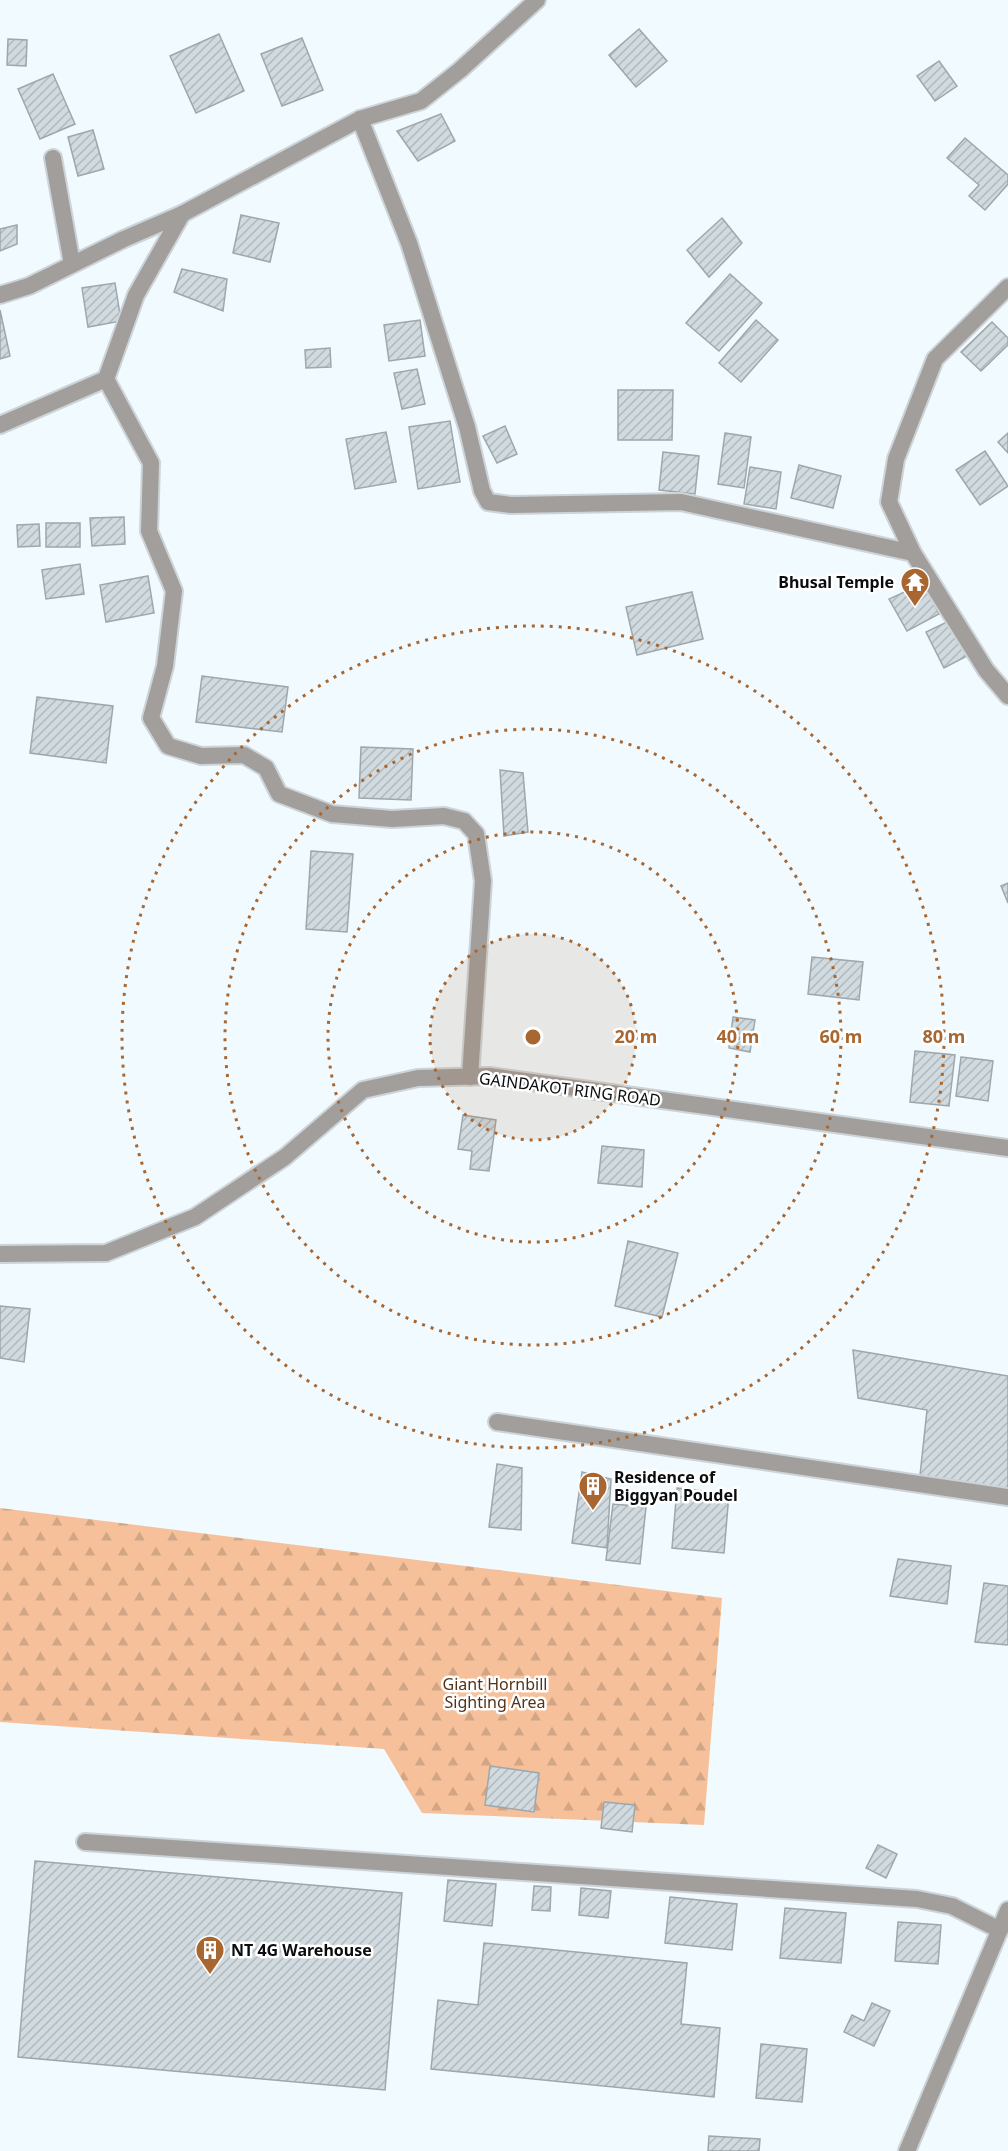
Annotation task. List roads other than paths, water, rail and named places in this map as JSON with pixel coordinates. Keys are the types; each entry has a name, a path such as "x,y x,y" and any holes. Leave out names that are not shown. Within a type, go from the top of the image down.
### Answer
{"street":[{"path":"0,295 29,286 182,214 360,118 421,101 501,35 537,0"},
{"path":"360,118 409,243 467,428 482,491 488,502 511,504 681,502 913,553"},
{"path":"53,158 72,264"},
{"path":"0,425 106,379 136,295 182,214"},
{"path":"1008,287 935,359 896,459 889,502 913,553 986,670 1008,696"},
{"path":"106,379 151,463 148,531 174,591 165,666 151,718 168,746 201,756 244,755 266,768 279,794 332,814 392,819 444,816 464,821 476,834 483,881 470,1077"},
{"name":"GAINDAKOT RING ROAD","path":"0,1254 106,1253 195,1217 285,1157 363,1090 418,1078 489,1076 1008,1148"},
{"path":"497,1422 1008,1497"},
{"path":"85,1842 917,1899 952,1906 1000,1929"},
{"path":"907,2151 1008,1910"}],"place":[{"name":"Bhusal Temple","path":"915,608"},
{"name":"Residence of Biggyan Poudel","path":"593,1512"},
{"name":"NT 4G Warehouse","path":"210,1976"}],"park label":[{"name":"Giant Hornbill Sighting Area","path":"495,1693"}]}
